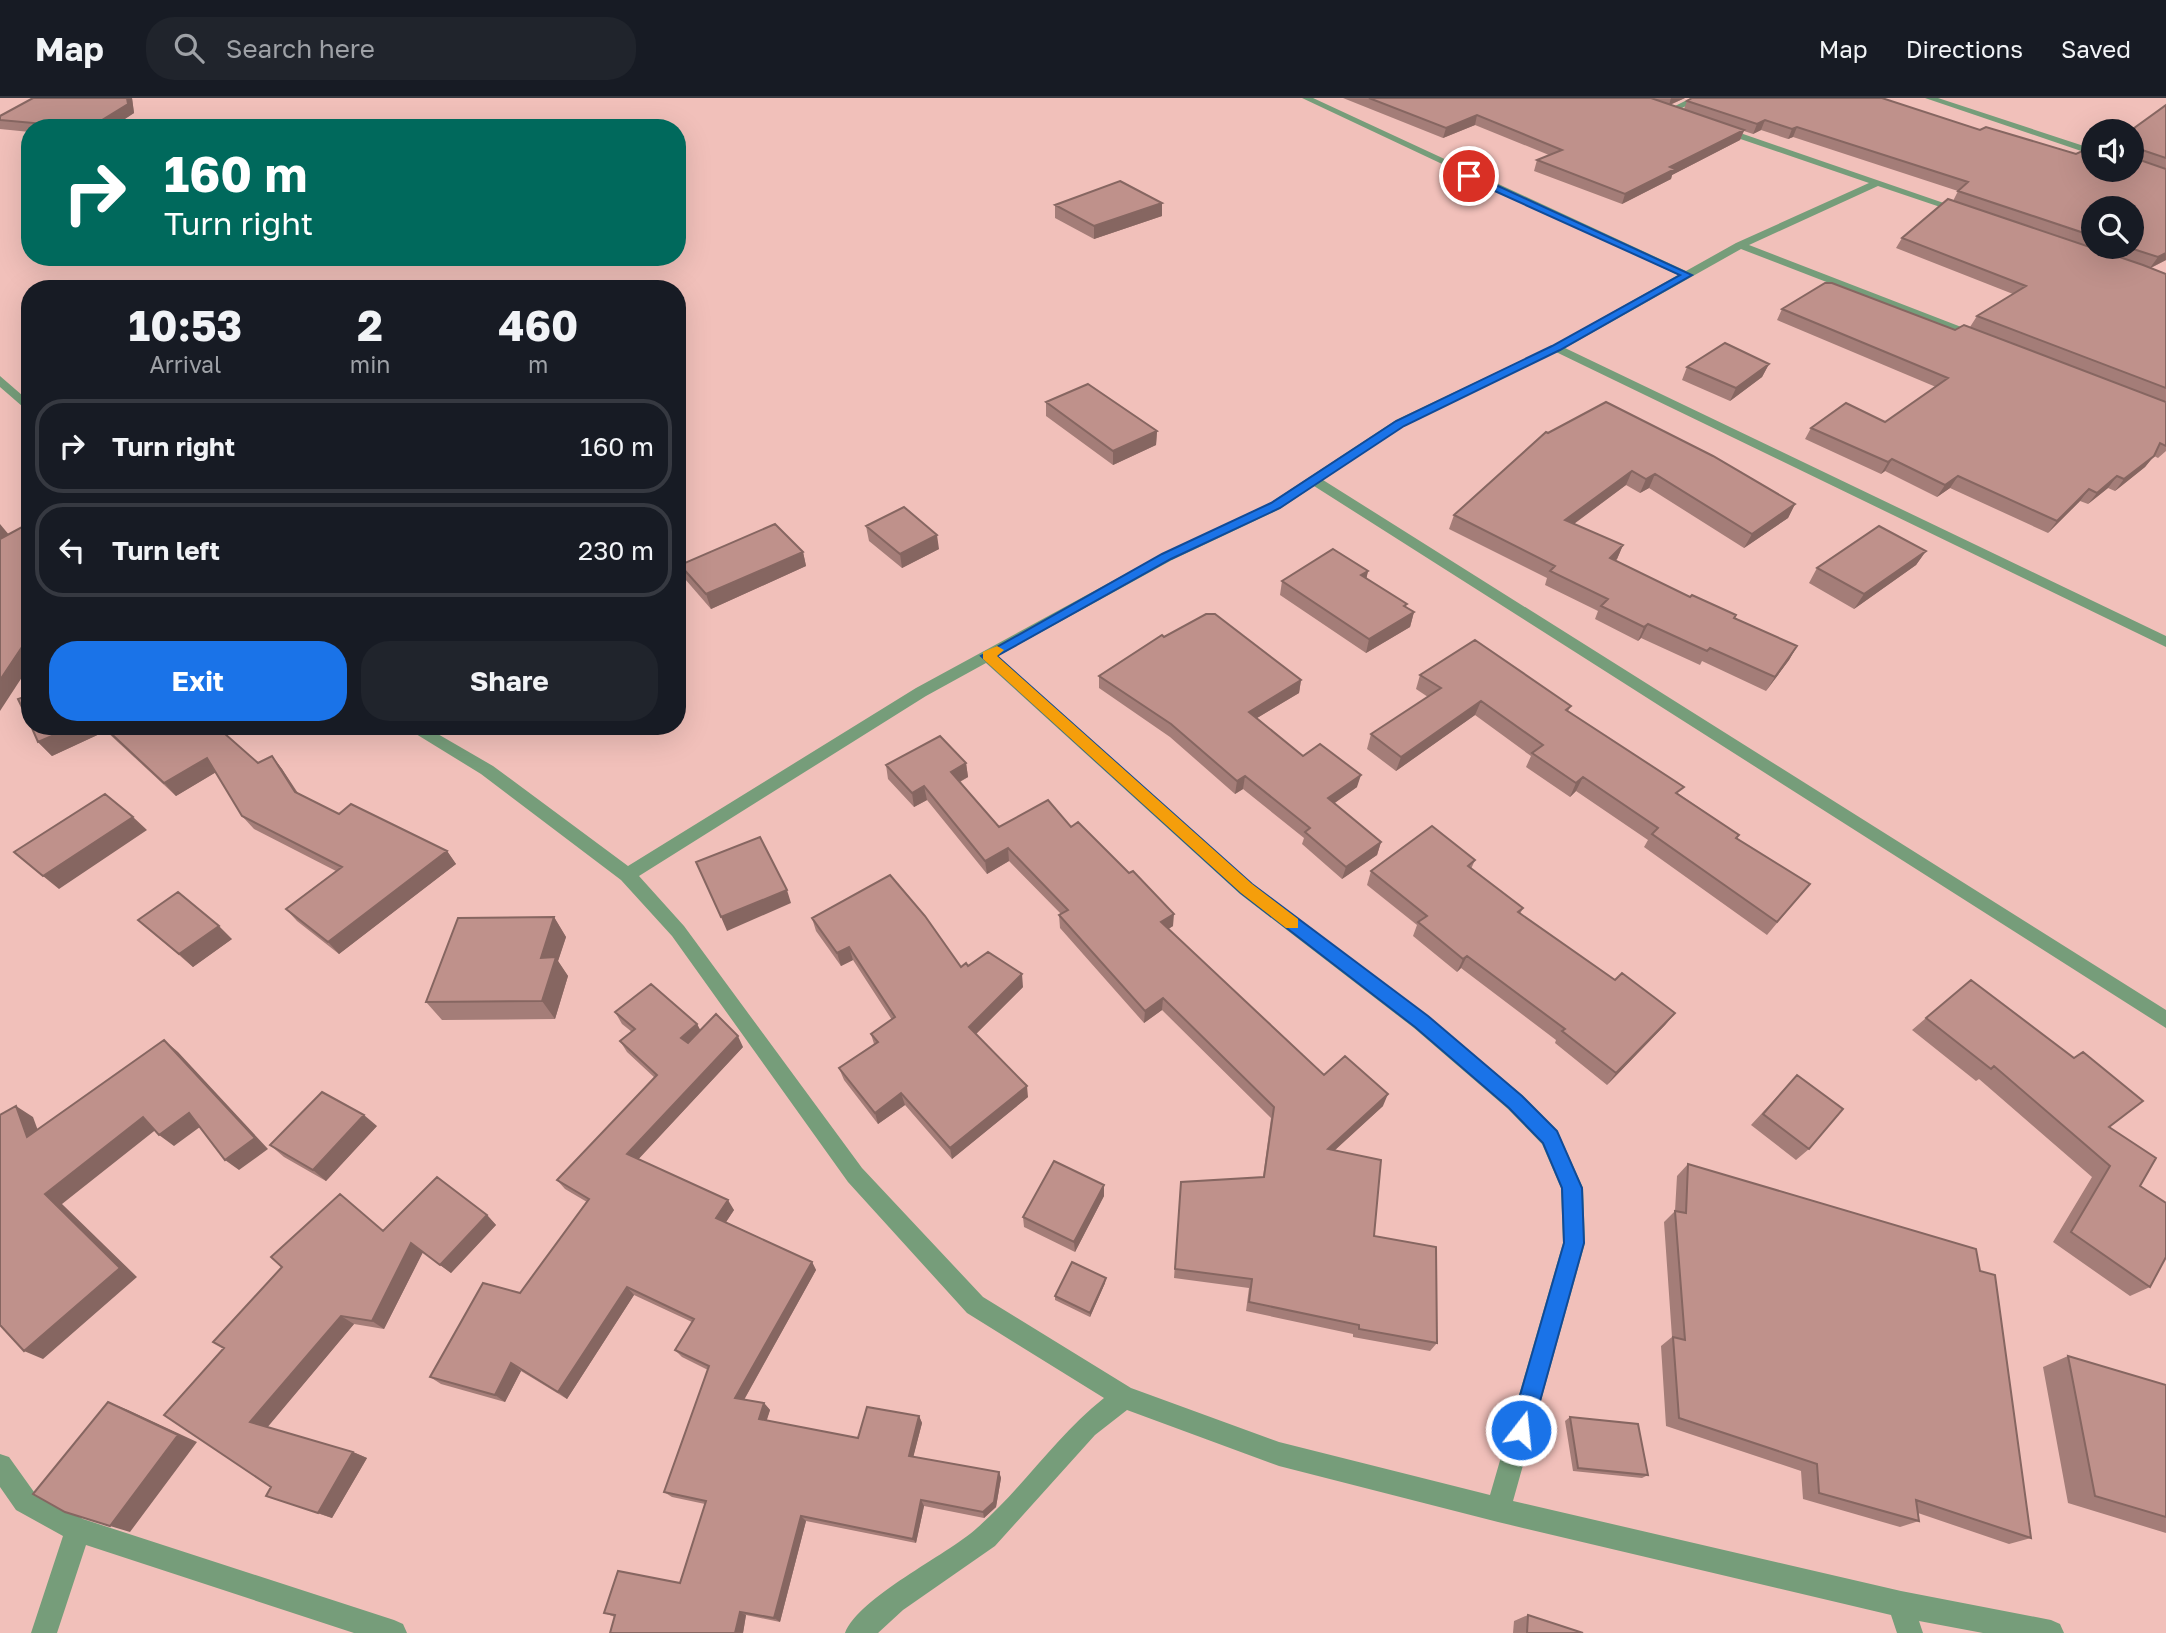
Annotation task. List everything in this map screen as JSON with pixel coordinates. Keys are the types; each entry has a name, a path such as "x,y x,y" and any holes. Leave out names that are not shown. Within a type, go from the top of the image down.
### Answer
{"street":[{"path":"1306,98 1687,275"},
{"path":"1669,111 1698,98"},
{"path":"1928,98 2081,148"},
{"path":"1657,107 1682,116"},
{"path":"1709,124 1970,214"},
{"path":"627,875 921,692 1167,556 1275,506 1400,423 1556,348 1740,246 1878,182"},
{"path":"1740,246 1985,340"},
{"path":"1556,348 2166,642"},
{"path":"0,380 21,400"},
{"path":"1314,480 2166,1020"},
{"path":"988,656 1246,889 1421,1022 1516,1102 1550,1137 1572,1188 1574,1243 1498,1510"},
{"path":"427,735 487,770 627,875 678,931 855,1175 975,1305 1124,1397 1279,1454 1498,1510 1901,1604 2051,1633"},
{"path":"858,1633 894,1601 986,1536 1087,1427 1124,1397"},
{"path":"0,1466 25,1501 78,1530 394,1633"},
{"path":"44,1633 78,1530"},
{"path":"1901,1604 1910,1633"}],"building":[{"path":"33,98 127,98 128,104 104,119 21,119 21,122 0,120 0,116"},
{"path":"1369,98 1651,98 1744,130 1670,167 1675,169 1625,194 1537,160 1562,150 1477,115 1446,128"},
{"path":"1692,98 1882,98 1980,130 1986,127 2076,154 2081,152 2081,182 2144,182 2144,161 2166,169 2166,253 2158,257 2144,252 2144,196 2081,196 2081,232 1958,191 1968,182 1797,127 1792,129 1765,120 1757,124 1687,101"},
{"path":"2166,105 2166,158 2144,151 2144,121"},
{"path":"1120,181 1162,203 1094,226 1055,205"},
{"path":"1948,199 2081,244 2081,259 2125,259 2166,274 2166,388 1977,316 2026,286 1902,238"},
{"path":"1825,283 1832,283 1955,330 1964,325 2166,402 2166,446 2160,443 2154,456 2124,479 2117,476 2097,493 2089,489 2057,521 1958,476 1945,485 1892,459 1888,462 1811,428 1846,403 1885,422 1948,378 1782,309"},
{"path":"1725,343 1769,364 1736,388 1687,367"},
{"path":"1088,384 1157,431 1113,451 1046,402"},
{"path":"1606,402 1713,456 1795,504 1752,534 1655,474 1646,479 1632,471 1565,520 1623,545 1610,558 1797,646 1775,677 1710,648 1707,651 1648,624 1644,627 1601,606 1608,599 1550,571 1555,566 1454,515 1546,432"},
{"path":"904,507 937,535 900,554 866,526"},
{"path":"775,524 803,552 706,594 686,572 686,562"},
{"path":"1879,526 1926,551 1864,594 1817,568"},
{"path":"21,528 21,648 0,680 0,539"},
{"path":"1333,549 1368,571 1361,575 1407,604 1404,606 1414,612 1369,639 1282,581"},
{"path":"1206,614 1215,614 1301,680 1249,712 1303,756 1320,744 1361,775 1328,798 1381,842 1346,867 1305,832 1310,828 1245,776 1237,781 1171,724 1099,676 1162,635 1164,637"},
{"path":"1475,640 1571,706 1566,710 1684,787 1676,793 1739,835 1736,838 1810,884 1777,922 1652,834 1658,828 1583,777 1576,783 1532,753 1543,745 1481,701 1401,757 1371,734 1441,688 1420,675"},
{"path":"35,735 54,735 38,742"},
{"path":"113,735 226,735 258,763 272,756 295,792 339,814 351,804 447,851 328,942 286,909 342,867 242,816 207,758 164,783"},
{"path":"940,736 966,763 951,772 999,827 1048,800 1071,827 1078,822 1129,873 1133,871 1174,914 1161,922 1324,1075 1345,1056 1388,1094 1328,1149 1381,1160 1374,1236 1436,1247 1437,1343 1359,1329 1359,1325 1249,1302 1252,1279 1175,1269 1181,1182 1264,1177 1274,1107 1163,998 1145,1011 1059,915 1068,910 1008,848 985,861 924,786 912,793 886,765"},
{"path":"105,794 133,817 43,876 14,852"},
{"path":"1432,826 1475,860 1468,866 1523,908 1518,912 1615,980 1622,973 1675,1013 1616,1073 1562,1031 1565,1029 1467,956 1463,959 1418,922 1427,916 1371,871"},
{"path":"760,837 787,890 721,917 696,862"},
{"path":"890,875 925,916 961,967 966,963 968,966 988,952 1022,974 969,1027 1027,1086 950,1148 901,1093 875,1113 839,1068 878,1042 871,1034 895,1017 849,947 837,953 812,918"},
{"path":"178,892 219,926 179,954 138,920"},
{"path":"554,917 541,958 556,957 542,1001 426,1002 458,918"},
{"path":"1971,980 2074,1058 2083,1052 2143,1101 2109,1127 2156,1158 2140,1186 2166,1203 2166,1257 2150,1287 2071,1232 2110,1166 1994,1066 1991,1069 1926,1018"},
{"path":"651,984 697,1024 681,1038 688,1043 716,1014 738,1036 627,1154 728,1200 716,1218 812,1262 735,1398 764,1403 759,1419 858,1438 867,1407 919,1416 909,1456 999,1472 994,1502 983,1512 921,1500 913,1539 801,1516 774,1618 740,1612 735,1633 610,1633 615,1615 604,1613 618,1571 680,1583 706,1501 664,1492 709,1366 675,1350 694,1319 627,1287 558,1392 511,1363 495,1395 430,1377 483,1283 520,1293 589,1199 557,1180 657,1075 620,1041 635,1029 615,1012"},
{"path":"164,1040 255,1138 225,1160 189,1113 159,1135 143,1117 45,1194 120,1268 24,1351 0,1325 0,1115 16,1106 27,1137"},
{"path":"1797,1075 1843,1109 1809,1149 1763,1114"},
{"path":"322,1092 364,1115 313,1170 270,1145"},
{"path":"1054,1161 1104,1185 1074,1242 1023,1217"},
{"path":"1688,1164 1976,1249 1980,1271 1995,1275 2031,1538 1916,1500 1919,1521 1819,1493 1817,1464 1679,1418 1673,1337 1685,1340 1675,1211 1686,1213"},
{"path":"437,1177 487,1215 440,1265 411,1243 372,1321 341,1316 250,1422 353,1452 318,1513 266,1496 271,1487 164,1415 224,1348 213,1342 282,1267 271,1257 340,1194 383,1231"},
{"path":"1072,1262 1106,1278 1090,1313 1055,1296"},
{"path":"2068,1356 2166,1385 2166,1517 2095,1496"},
{"path":"108,1402 178,1435 110,1526 65,1512 33,1494"},
{"path":"1570,1417 1638,1424 1648,1475 1578,1468"},
{"path":"1528,1615 1583,1633 1527,1633"}],"slow traffic":[{"path":"997,650 988,656 1246,889 1292,924"}],"route":[{"path":"1469,176 1687,275 1556,348 1400,423 1275,506 1167,556 988,656 1246,889 1421,1022 1516,1102 1550,1137 1572,1188 1574,1243 1521,1430"}]}
